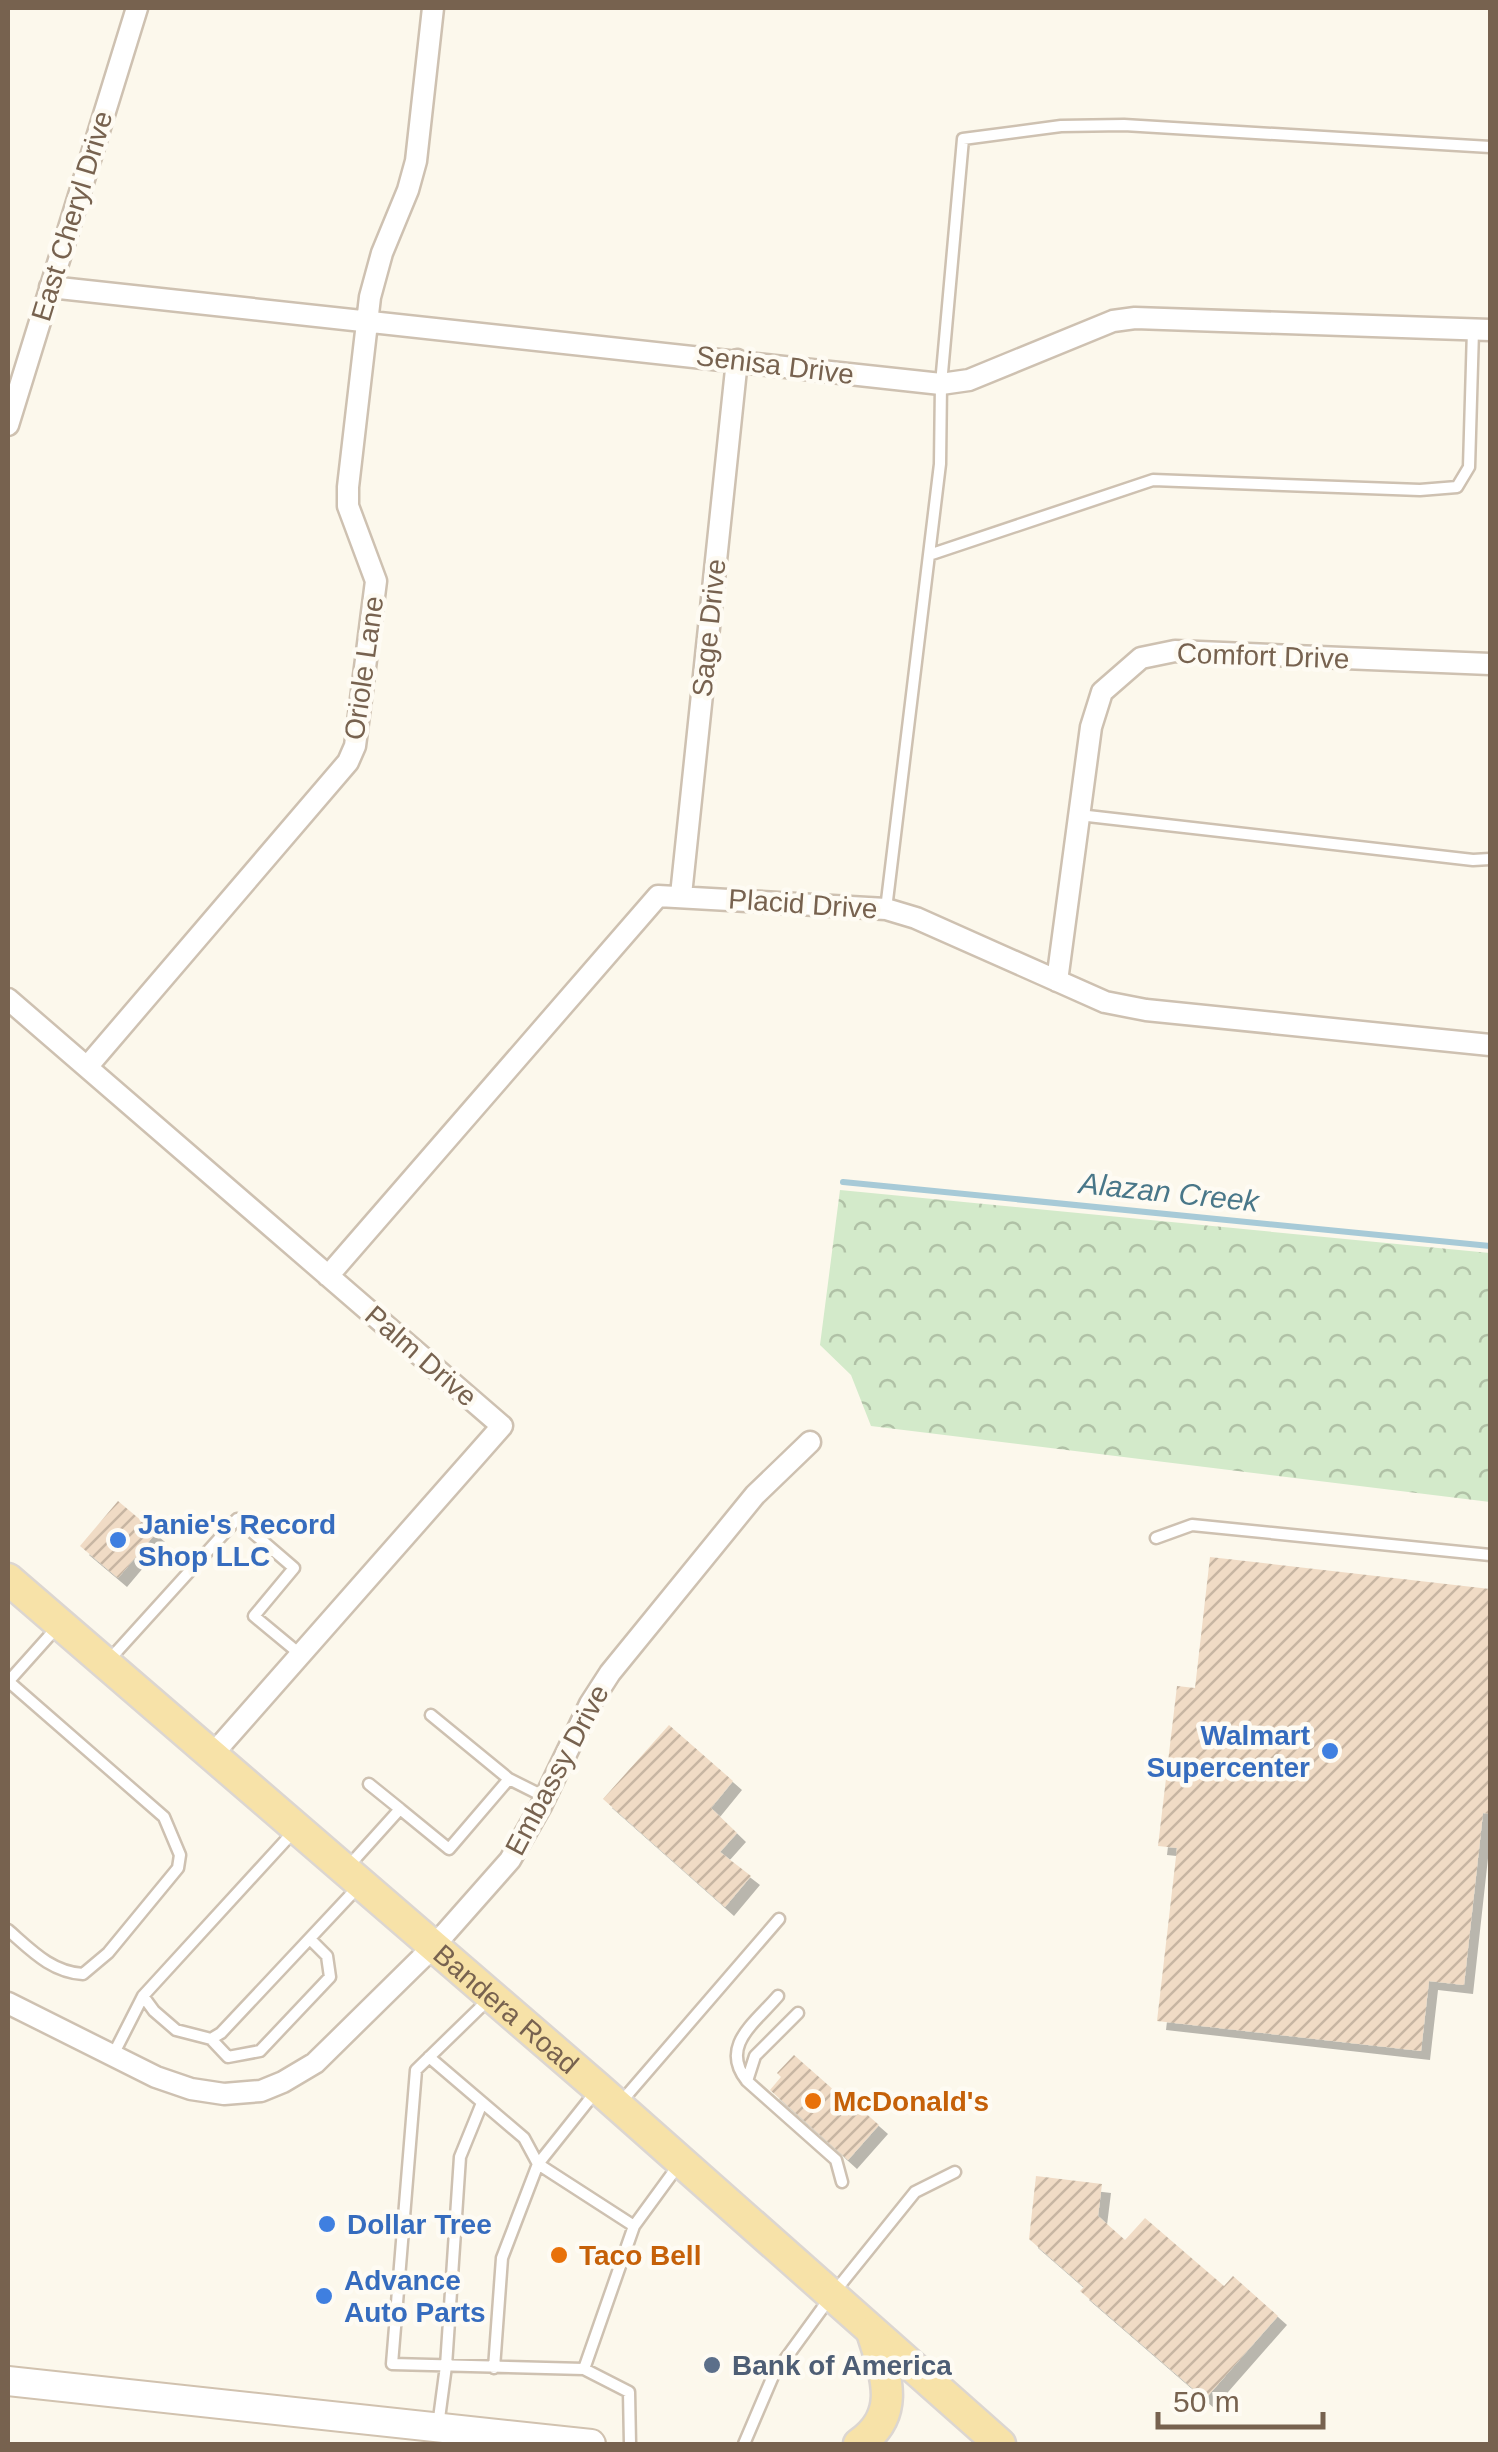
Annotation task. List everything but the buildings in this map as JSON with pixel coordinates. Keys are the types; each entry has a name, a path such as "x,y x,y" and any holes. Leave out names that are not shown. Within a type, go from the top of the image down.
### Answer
{"main road":[{"name":"Bandera Road","path":"8,1579 608,2097 1000,2444"},
{"path":"859,2444 878,2430 887,2412 882,2362 871,2330"}],"street":[{"name":"East Cheryl Drive","path":"8,425 138,8"},
{"name":"Oriole Lane","path":"87,1068 348,762 356,746 376,581 348,506 374,276 416,161 433,8"},
{"name":"Senisa Drive","path":"50,287 941,384 968,380 1113,321 1135,318 1482,330"},
{"name":"Sage Drive","path":"682,895 737,360"},
{"name":"Comfort Drive","path":"1057,981 1091,726 1102,692 1141,658 1175,651 1490,664"},
{"name":"Placid Drive","path":"328,1276 658,896 886,909 916,918 1105,1002 1146,1010 1490,1045"},
{"name":"Palm Drive","path":"8,999 502,1426 212,1755"},
{"name":"Embassy Drive","path":"8,2004 156,2077 191,2089 224,2094 261,2091 315,2063 434,1946 510,1860 590,1704 610,1673 756,1495 810,1442"},
{"path":"8,2381 544,2442 591,2444"}],"lane":[{"path":"886,909 940,464 941,384 963,139 1061,126 1124,125 1490,147"},
{"path":"929,555 1153,480 1420,490 1457,487 1470,468 1482,330"},
{"path":"1079,815 1490,859"},
{"path":"106,1664 238,1519 294,1568 254,1616 301,1656"},
{"path":"1156,1538 1192,1525 1490,1555"},
{"path":"8,1930 50,1965 66,1973 83,1974 108,1953 178,1868 180,1854 164,1818 8,1681 60,1624"},
{"path":"432,1715 509,1779 545,1798"},
{"path":"369,1784 449,1849 509,1779"},
{"path":"211,2040 310,1939 400,1809"},
{"path":"113,2056 143,1996 296,1828"},
{"path":"494,2368 502,2258 538,2164 779,1919"},
{"path":"143,1996 176,2030 211,2040 228,2056 260,2051 330,1977 327,1956 310,1939"},
{"path":"491,1996 416,2070 392,2364 584,2370 628,2392 630,2444"},
{"path":"778,1996 737,2046 737,2069 836,2160 842,2182"},
{"path":"747,2081 755,2056 798,2013"},
{"path":"429,2057 524,2138 538,2164 634,2226"},
{"path":"438,2428 460,2157 482,2103"},
{"path":"584,2370 634,2226 681,2163"},
{"path":"744,2444 773,2376 832,2295 915,2192 955,2172"}],"green space":[{"path":"840,1190 1490,1253 1490,1502 871,1426 851,1375 820,1345"}],"waterway":[{"name":"Alazan Creek","path":"843,1182 1490,1246"}],"place":[{"name":"Janie's Record Shop LLC","path":"118,1540"},
{"name":"Walmart Supercenter","path":"1330,1751"},
{"name":"McDonald's","path":"813,2101"},
{"name":"Dollar Tree","path":"327,2224"},
{"name":"Taco Bell","path":"559,2255"},
{"name":"Advance Auto Parts","path":"324,2296"},
{"name":"Bank of America","path":"712,2365"}]}
